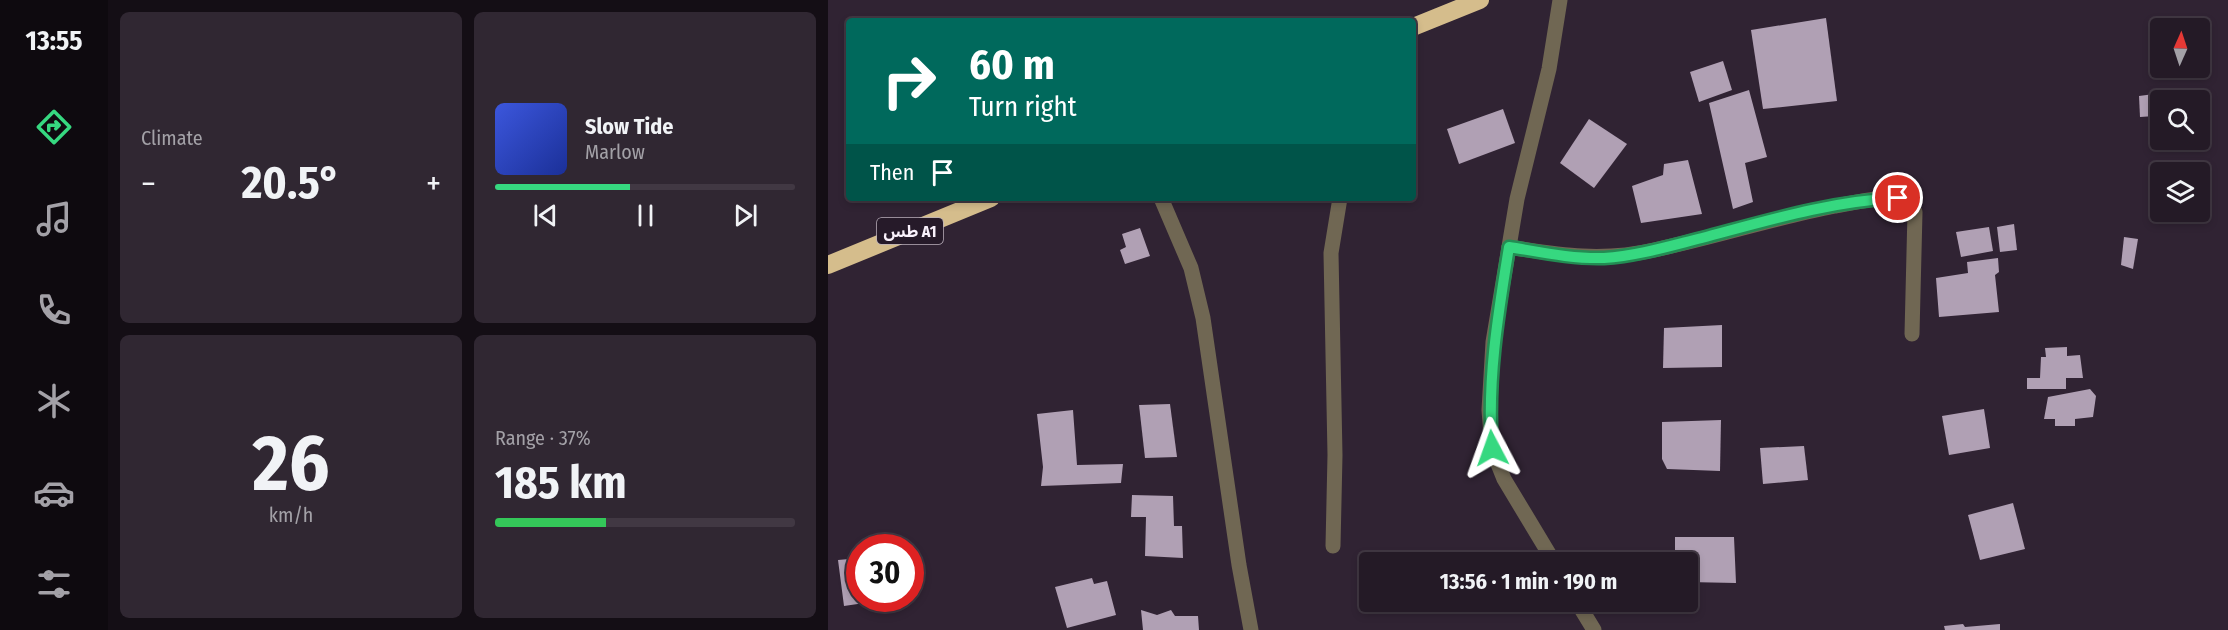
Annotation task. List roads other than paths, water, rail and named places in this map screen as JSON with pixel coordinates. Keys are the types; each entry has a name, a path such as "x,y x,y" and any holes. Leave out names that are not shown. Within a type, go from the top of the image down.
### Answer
{"highway":[{"path":"1416,26 1480,0"},
{"name":"طس A1","path":"828,265 985,201"}],"street":[{"path":"1548,552 1504,479 1492,448 1489,410 1493,342 1517,199 1549,69 1560,0"},
{"path":"1509,247 1574,257 1604,258 1653,251 1789,215 1870,200 1898,198 1908,201 1915,212 1911,334"},
{"path":"1162,201 1191,268 1203,318 1239,565 1251,630"},
{"path":"1333,546 1335,455 1331,253 1340,201"},
{"path":"1583,612 1594,630"}]}
